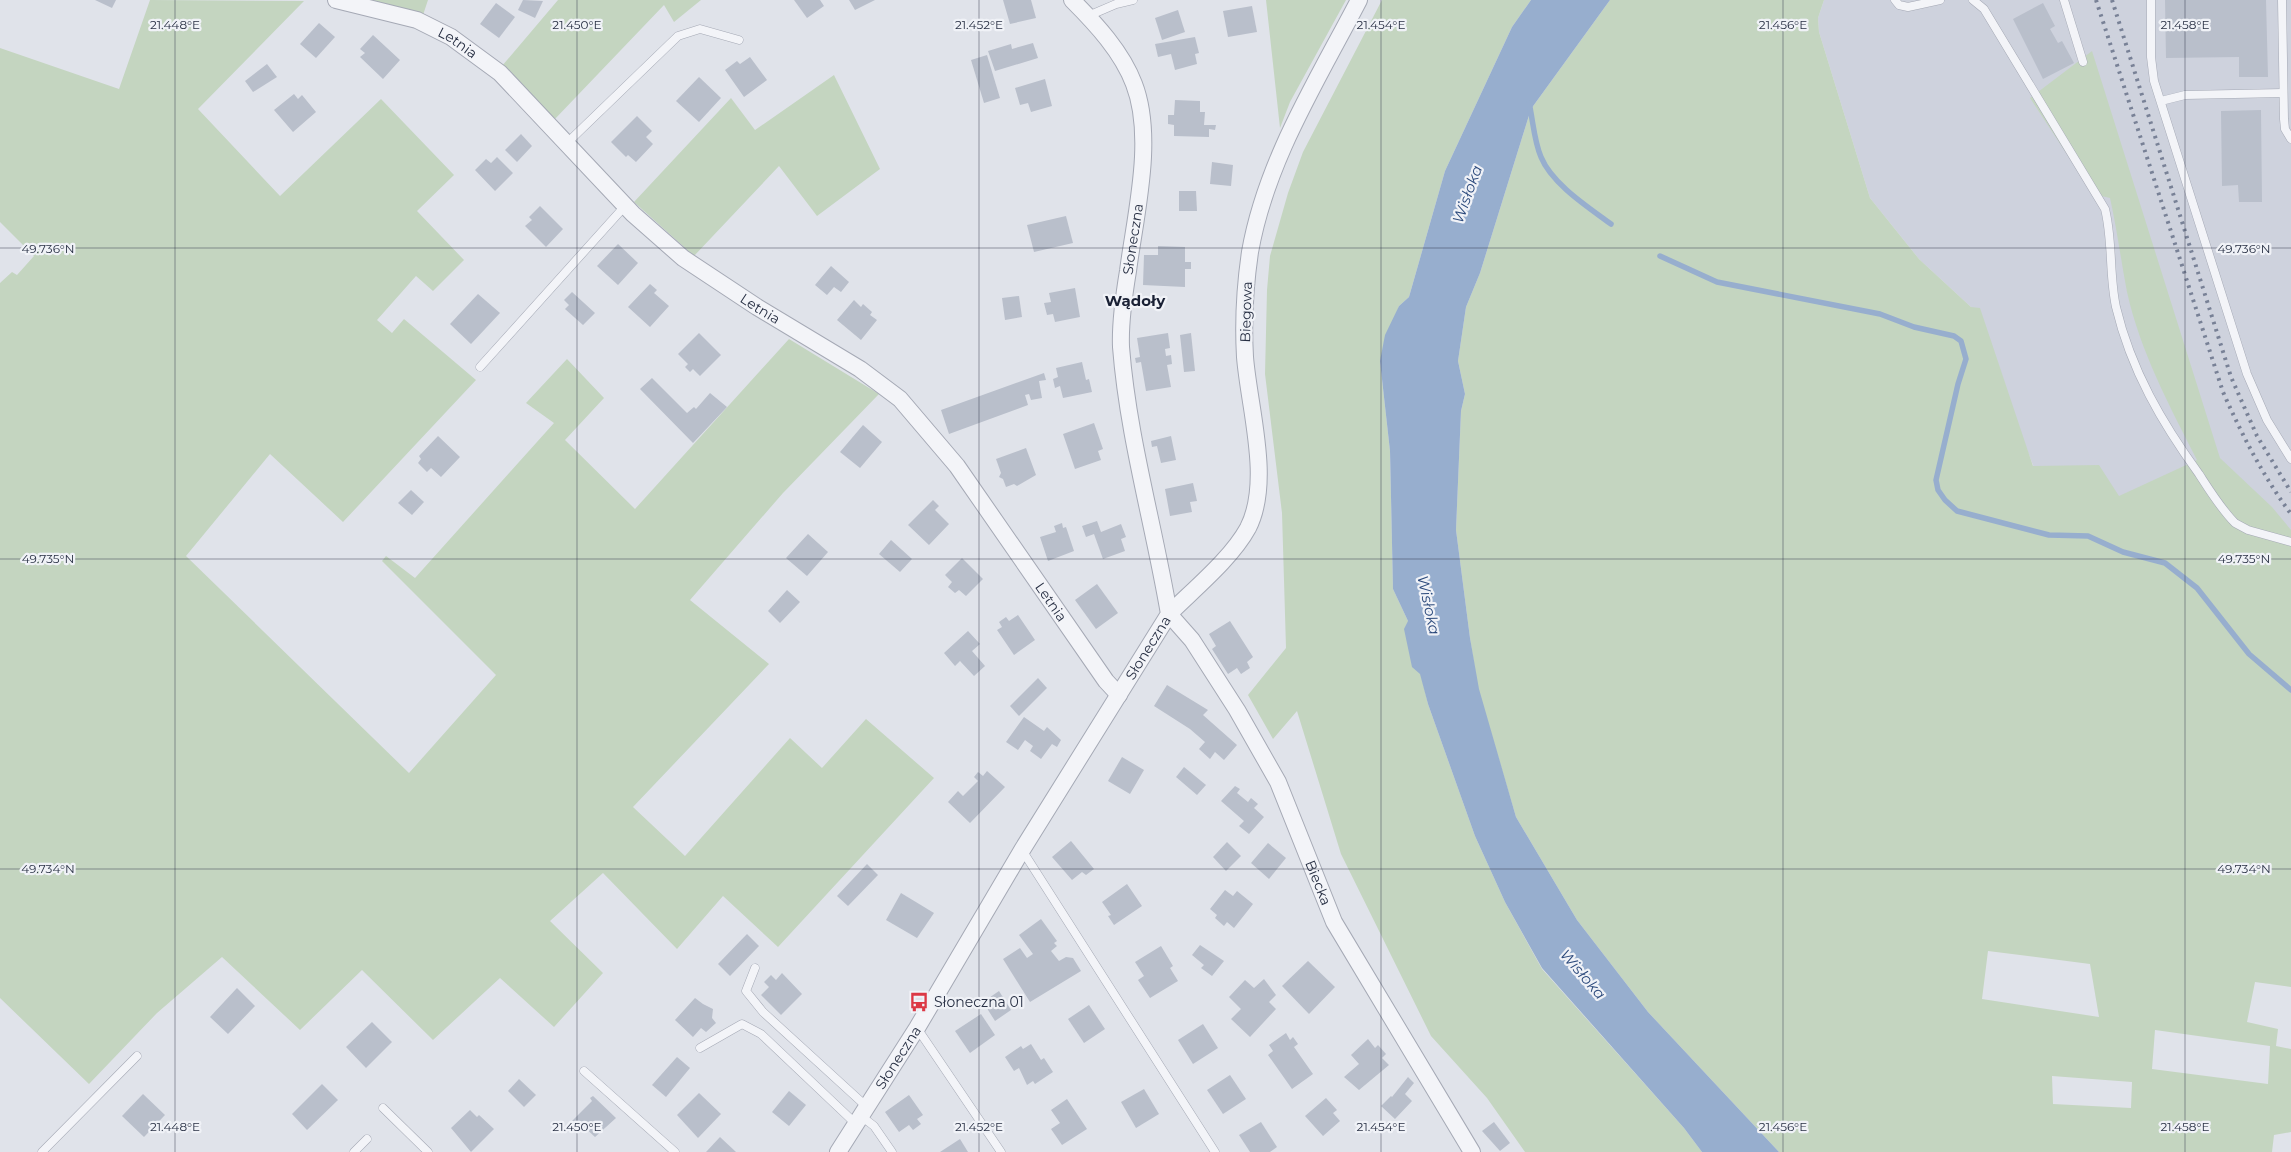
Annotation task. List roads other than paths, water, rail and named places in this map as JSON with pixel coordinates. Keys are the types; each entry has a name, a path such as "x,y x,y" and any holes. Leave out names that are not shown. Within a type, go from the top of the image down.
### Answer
{"street":[{"name":"Letnia","path":"336,0 416,20 450,36 500,74 625,206 684,258 757,307 860,369 900,399 957,466 1106,681 1119,695"},
{"name":"Słoneczna","path":"838,1152 917,1028 1022,850 1169,614 1130,416 1121,344 1126,283 1143,158 1141,109 1134,84 1118,53 1088,16 1072,0"},
{"name":"Biegowa","path":"1169,614 1238,542 1248,528 1255,510 1258,496 1258,473 1247,378 1244,331 1246,287 1252,240 1267,187 1280,154 1359,0"},
{"name":"Biecka","path":"1169,614 1192,640 1238,710 1278,782 1334,922 1472,1152"}],"lane":[{"path":"1088,16 1116,4 1133,0"},
{"path":"1895,0 1899,5 1908,7 1940,0"},
{"path":"1973,0 1984,9 2105,209 2109,232 2111,281 2120,322 2143,384 2163,421 2235,524 2248,530 2291,542"},
{"path":"2064,0 2083,62"},
{"path":"2150,0 2152,71 2161,101 2247,374 2267,420 2291,458"},
{"path":"2282,0 2285,129 2291,139"},
{"path":"566,144 678,36 700,29 739,40"},
{"path":"2161,101 2186,95 2283,93"},
{"path":"480,368 625,206"},
{"path":"1022,850 1215,1152"},
{"path":"755,968 746,991 763,1012 861,1116"},
{"path":"700,1048 742,1024 761,1034 874,1126 892,1152"},
{"path":"917,1028 1001,1152"},
{"path":"42,1152 137,1056"},
{"path":"584,1071 675,1152"},
{"path":"383,1108 428,1152"},
{"path":"354,1152 367,1139"}],"water":[{"name":"Wisłoka","path":"1531,0 1610,0 1531,109 1480,273 1466,307 1458,361 1465,394 1461,411 1456,530 1470,638 1479,689 1516,817 1577,920 1648,1012 1779,1152 1702,1152 1684,1128 1542,968 1505,902 1475,836 1428,704 1420,674 1412,667 1404,629 1408,621 1393,589 1390,451 1380,361 1385,335 1399,306 1409,297 1445,171 1512,27"}],"waterway":[{"path":"1529,103 1537,144 1546,167 1571,194 1611,224"},
{"path":"1660,256 1717,282 1880,314 1914,327 1954,336 1961,341 1966,359 1958,384 1936,480 1938,490 1945,500 1957,511 2049,535 2088,536 2123,552 2165,563 2197,588 2249,654 2291,690"}],"railway":[{"path":"2096,0 2223,392 2254,455 2271,485 2291,514"},
{"path":"2112,0 2231,377 2257,436 2291,492"}],"place":[{"name":"Słoneczna 01","path":"919,1002"}],"district":[{"name":"Wądoły","path":"1135,300"}]}
